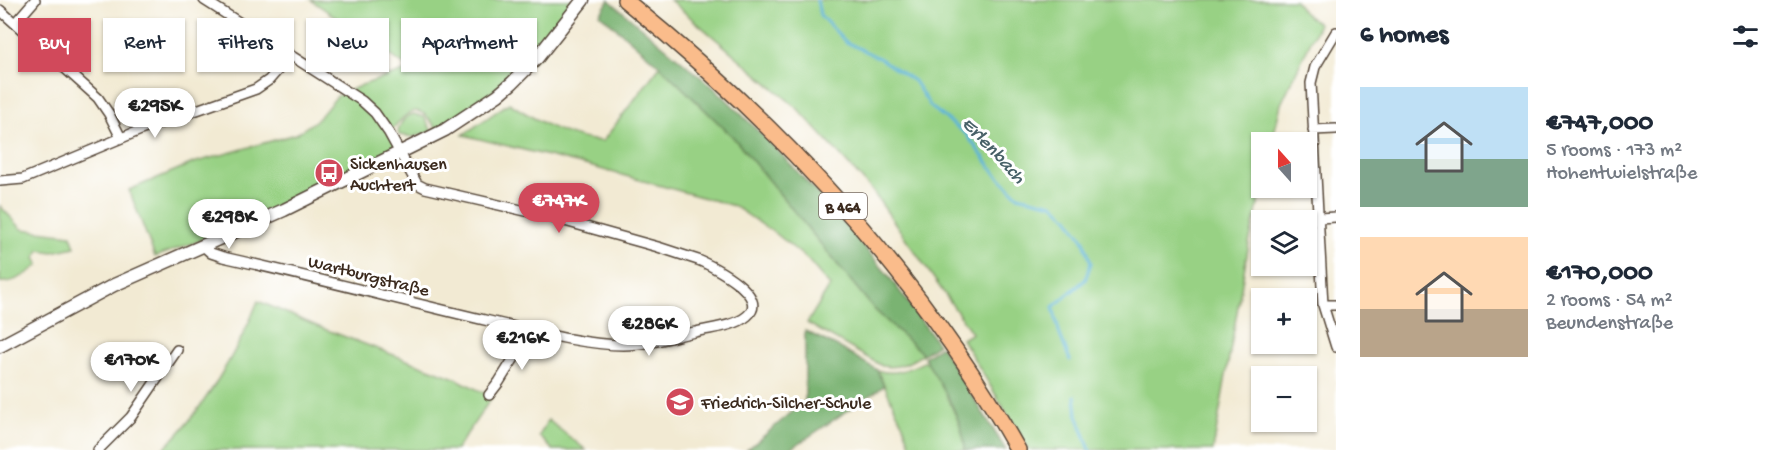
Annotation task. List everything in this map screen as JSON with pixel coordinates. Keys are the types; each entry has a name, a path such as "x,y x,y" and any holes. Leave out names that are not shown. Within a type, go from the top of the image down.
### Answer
{"main road":[{"name":"B 464","path":"625,0 694,57 753,111 852,216 932,318 990,402 1018,450"}],"street":[{"path":"15,23 35,0"},
{"path":"204,0 232,18"},
{"path":"0,346 105,289 284,210 439,133 498,95 537,58 582,1"},
{"path":"0,10 98,98 121,138"},
{"path":"1336,32 1311,78 1323,305 1336,347"},
{"path":"1325,51 1336,54"},
{"path":"294,59 369,107 401,152"},
{"path":"0,181 23,179 121,138 256,89 276,72"},
{"path":"1313,130 1336,129"},
{"name":"Wartburgstraße","path":"202,245 211,253 223,257 531,330 602,343 639,344 731,323 747,316 752,310 753,301 747,292 730,278 698,260 543,215 425,188 411,177 401,152"},
{"path":"1318,218 1336,217"},
{"path":"1323,305 1336,304"},
{"path":"489,394 531,330"},
{"path":"98,450 131,417 177,350"}],"green space":[{"path":"311,0 581,0 537,58 537,18 401,18 401,63 389,54 389,18 337,18"},
{"path":"609,0 721,94 780,153 888,275 938,344 923,354 875,310 733,137 660,66 600,14"},
{"path":"670,0 1295,0 1303,12 1319,24 1281,104 1274,132 1251,132 1251,198 1260,198 1257,210 1251,210 1251,235 1213,450 1029,450 962,339 972,333 871,189 797,108"},
{"path":"660,66 733,137 875,310 923,354 893,367 882,366 807,323 830,286 808,260 779,236 734,206 593,167 463,135 509,103 542,123 566,133 603,141"},
{"path":"401,72 519,72 439,133 421,112 409,113 389,133 401,152 284,210 155,257 129,190 193,163 296,134 318,119 337,96"},
{"path":"414,114 424,117 432,131 414,137 399,135 402,123 408,116"},
{"path":"0,206 22,229 71,235 75,247 53,252 39,250 35,258 39,265 15,280 0,282"},
{"path":"258,301 319,327 455,378 492,397 456,450 162,450 190,419 217,381"},
{"path":"805,331 877,370 884,386 789,450 747,450 805,401"},
{"path":"941,346 1006,450 965,450 964,438 956,414 924,357"},
{"path":"926,361 939,380 965,435 965,450 912,450 904,427 877,370 896,372"},
{"path":"548,420 586,450 553,450 539,436"}],"waterway":[{"name":"Erlenbach","path":"817,0 820,15 846,42 879,58 914,81 931,107 966,134 996,174 1018,196 1053,204 1068,218 1084,241 1091,263 1085,280 1053,307 1060,335 1070,360"},
{"name":"Erlenbach","path":"1075,396 1077,415 1090,450"}],"place":[{"name":"Sickenhausen Auchtert","path":"329,173"},
{"name":"Friedrich-Silcher-Schule","path":"680,402"}]}
